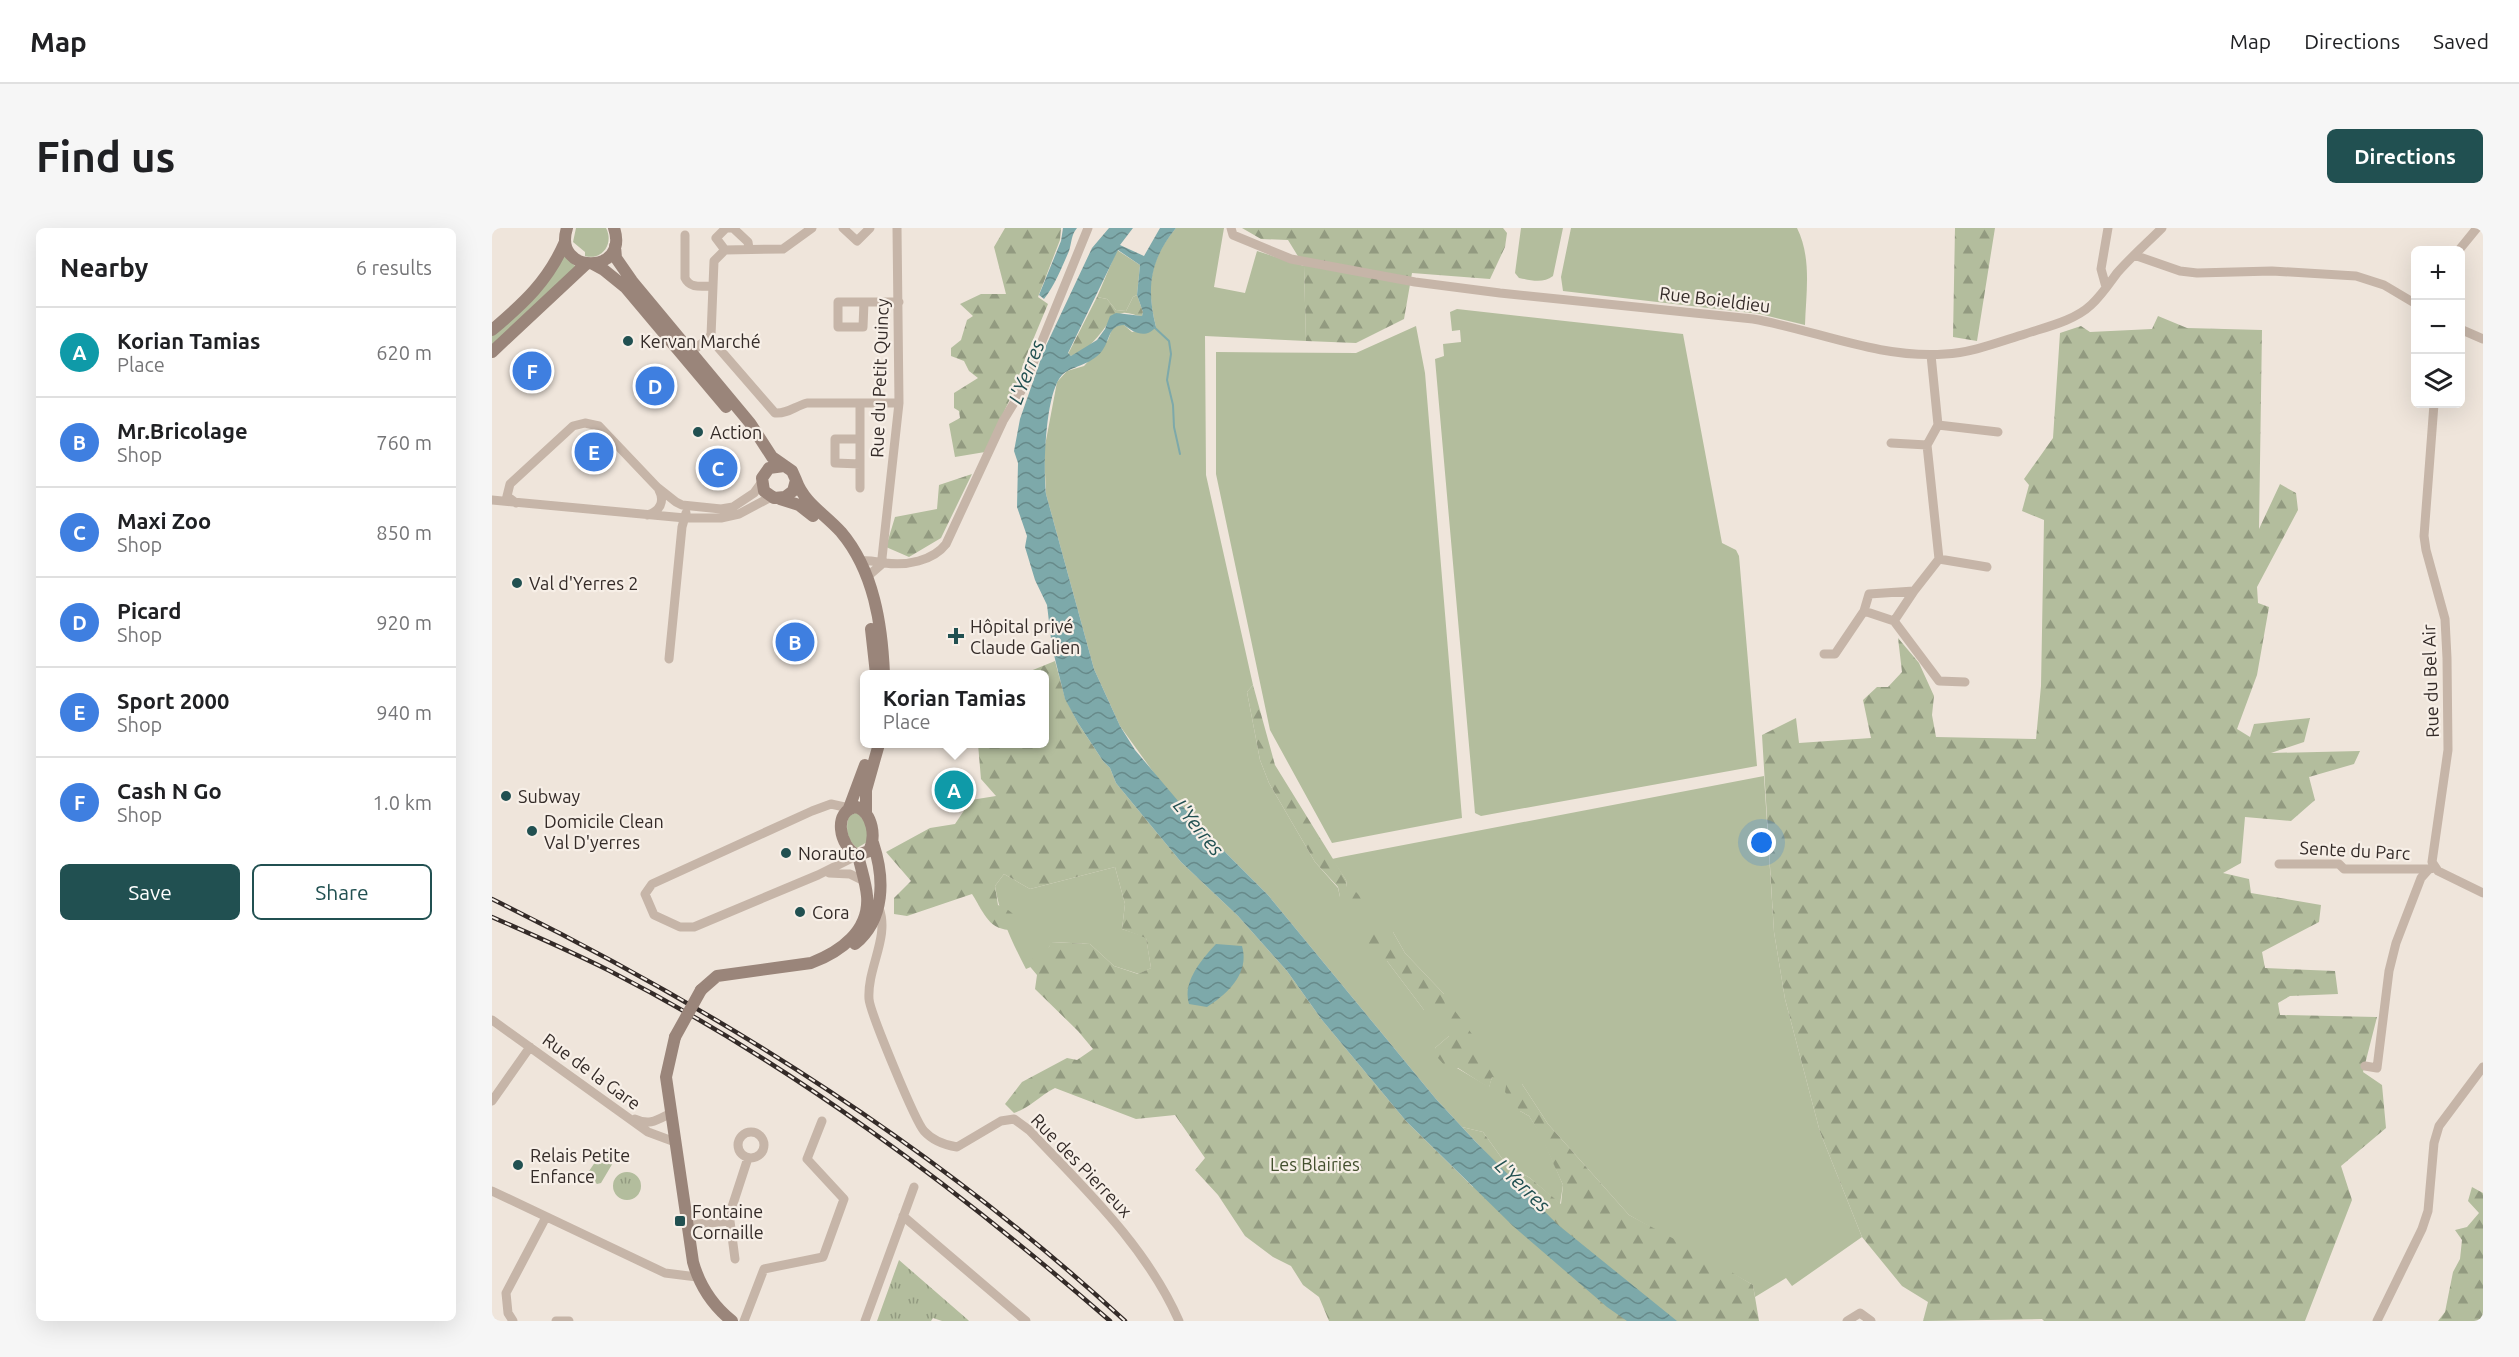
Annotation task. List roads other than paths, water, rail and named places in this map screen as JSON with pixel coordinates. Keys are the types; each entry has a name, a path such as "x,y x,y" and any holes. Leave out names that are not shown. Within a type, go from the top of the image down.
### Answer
{"main road":[{"path":"492,330 540,285 553,268 565,242 567,228"},
{"path":"614,228 616,258 627,274 750,423 768,452 792,471 805,498 838,529 861,561 868,576 877,618 883,670"},
{"path":"565,242 572,256 604,270 625,287 744,428 758,450 764,476 764,490 775,498 799,505 841,543 851,558 867,602 875,670"},
{"path":"492,352 589,264 609,256 615,246"},
{"path":"764,476 772,466 784,465"},
{"path":"775,498 793,491 795,480"},
{"path":"870,748 865,768 849,808 842,818 841,836 850,852 858,855 869,851 873,843"},
{"path":"793,966 810,966 842,954 860,940 875,920 879,908 880,883 871,823 866,813 866,790 878,748"},
{"path":"849,808 857,807 866,813"},
{"path":"732,1321 710,1298 697,1277 687,1225 666,1077 675,1037 701,990 717,976 793,966 824,958 844,946 861,926 867,905 858,855"}],"street":[{"path":"725,250 716,238 726,228 734,228 748,242 748,249"},
{"path":"691,352 711,336 714,261 725,250 783,249 812,228"},
{"path":"843,228 857,241 870,228"},
{"name":"Rue du Petit Quincy","path":"884,563 882,558 899,403 897,228"},
{"path":"861,561 884,563 923,561 940,552 946,544 1003,421 1023,388 1089,228"},
{"name":"Rue Boieldieu","path":"1231,228 1233,235 1291,259 1403,280 1500,293 1753,319 1897,352 1931,355 1961,352 2061,321 2091,305 2133,255 2162,228"},
{"path":"2106,287 2101,269 2108,228"},
{"path":"2462,246 2477,228"},
{"path":"685,235 687,283 691,286 713,285"},
{"path":"2133,255 2180,271 2197,273 2282,272 2356,276 2384,285 2411,302"},
{"path":"864,302 898,302"},
{"path":"2465,331 2483,339"},
{"path":"709,337 775,413 785,414 797,405 807,403 899,403"},
{"path":"1894,621 1914,591 1940,560 1927,445 1938,425 1931,355"},
{"path":"860,403 860,488"},
{"name":"Rue du Bel Air","path":"2431,868 2448,738 2445,619 2424,536 2429,441 2433,408"},
{"path":"516,502 507,496 510,484 573,426 585,423 593,423 605,430 657,487 676,502 721,509 733,507 754,493 764,476"},
{"path":"1938,425 1998,432"},
{"path":"860,439 835,439 835,463 860,464"},
{"path":"1891,443 1927,445"},
{"path":"648,515 661,505 661,494 657,487"},
{"path":"492,500 685,518 732,517 775,498"},
{"path":"669,659 682,527 688,505"},
{"path":"1940,560 1987,567"},
{"path":"868,576 884,563"},
{"path":"1824,654 1835,654 1863,611 1869,594 1914,591"},
{"path":"1863,611 1894,621 1940,681 1965,682"},
{"path":"849,808 831,804 812,811 652,884 645,894 649,909 654,915 680,927 694,927 820,874 858,855"},
{"name":"Sente du Parc","path":"2279,864 2339,864 2344,869 2431,868"},
{"path":"2365,1066 2377,1068 2389,971 2396,943 2421,878 2431,868 2483,893"},
{"path":"820,874 850,874 864,881"},
{"path":"877,949 882,928 879,908"},
{"path":"860,940 870,936 875,940 877,949"},
{"name":"Rue des Pierreux","path":"877,949 870,981 871,1009 923,1130 942,1144 957,1147 1001,1121 1014,1119 1029,1130 1139,1251 1167,1293 1179,1321"},
{"name":"Rue de la Gare","path":"492,1020 657,1137 675,1143"},
{"path":"492,1101 530,1047"},
{"path":"2377,1321 2428,1211 2434,1143 2439,1126 2483,1068"},
{"path":"622,1112 643,1122 654,1122 671,1113"},
{"path":"657,1137 656,1126 660,1120"},
{"path":"744,1321 764,1269 823,1257 844,1199 807,1159 822,1121"},
{"path":"735,1258 730,1221 732,1207 748,1158"},
{"path":"865,1321 914,1187"},
{"path":"492,1191 665,1273 697,1277"},
{"path":"903,1216 1026,1321"},
{"path":"513,1321 508,1313 506,1293 546,1217"},
{"path":"687,1225 730,1221"},
{"path":"1847,1321 1860,1313 1871,1321"},
{"path":"556,1321 569,1321"}],"water":[{"path":"1063,228 1077,228 1061,270 1044,299 1039,295 1061,241"},
{"name":"L'Yerres","path":"1109,228 1133,228 1120,245 1144,256 1160,228 1176,228 1160,251 1152,275 1151,300 1156,327 1144,334 1124,325 1115,328 1105,347 1097,356 1062,375 1056,384 1052,398 1046,432 1046,494 1094,669 1120,726 1135,750 1201,828 1268,895 1436,1099 1475,1141 1557,1224 1677,1321 1627,1321 1607,1307 1513,1226 1406,1121 1322,1020 1287,971 1238,916 1181,862 1116,783 1110,768 1078,723 1065,699 1052,647 1047,605 1035,580 1025,547 1027,536 1017,507 1018,463 1014,451 1020,419 1044,350 1092,248","holes":["1118,250 1140,265 1137,295 1143,312 1142,316 1116,313 1110,316 1097,340 1071,356 1068,353"]},
{"path":"1216,944 1242,946 1244,956 1240,974 1222,996 1207,1007 1189,1004 1188,987 1191,979 1199,964"}],"waterway":[{"path":"1154,327 1169,341 1171,354 1167,380 1180,454"}],"railway":[{"path":"492,899 661,988 824,1087 979,1198 1125,1321"},
{"path":"492,917 608,970 742,1045 870,1130 992,1223 1110,1321"}],"place":[{"name":"Kervan Marché","path":"628,341"},
{"name":"Cash N Go","path":"532,371"},
{"name":"Picard","path":"655,386"},
{"name":"Action","path":"698,432"},
{"name":"Sport 2000","path":"594,452"},
{"name":"Maxi Zoo","path":"718,468"},
{"name":"Val d'Yerres 2","path":"517,583"},
{"name":"Hôpital privé Claude Galien","path":"956,636"},
{"name":"Mr.Bricolage","path":"795,642"},
{"name":"Korian Tamias","path":"954,790"},
{"name":"Subway","path":"506,796"},
{"name":"Domicile Clean Val D'yerres","path":"532,831"},
{"name":"Norauto","path":"786,853"},
{"name":"Cora","path":"800,912"},
{"name":"Relais Petite Enfance","path":"518,1165"},
{"name":"Fontaine Cornaille","path":"680,1221"}],"park label":[{"name":"Les Blairies","path":"1315,1164"}]}
